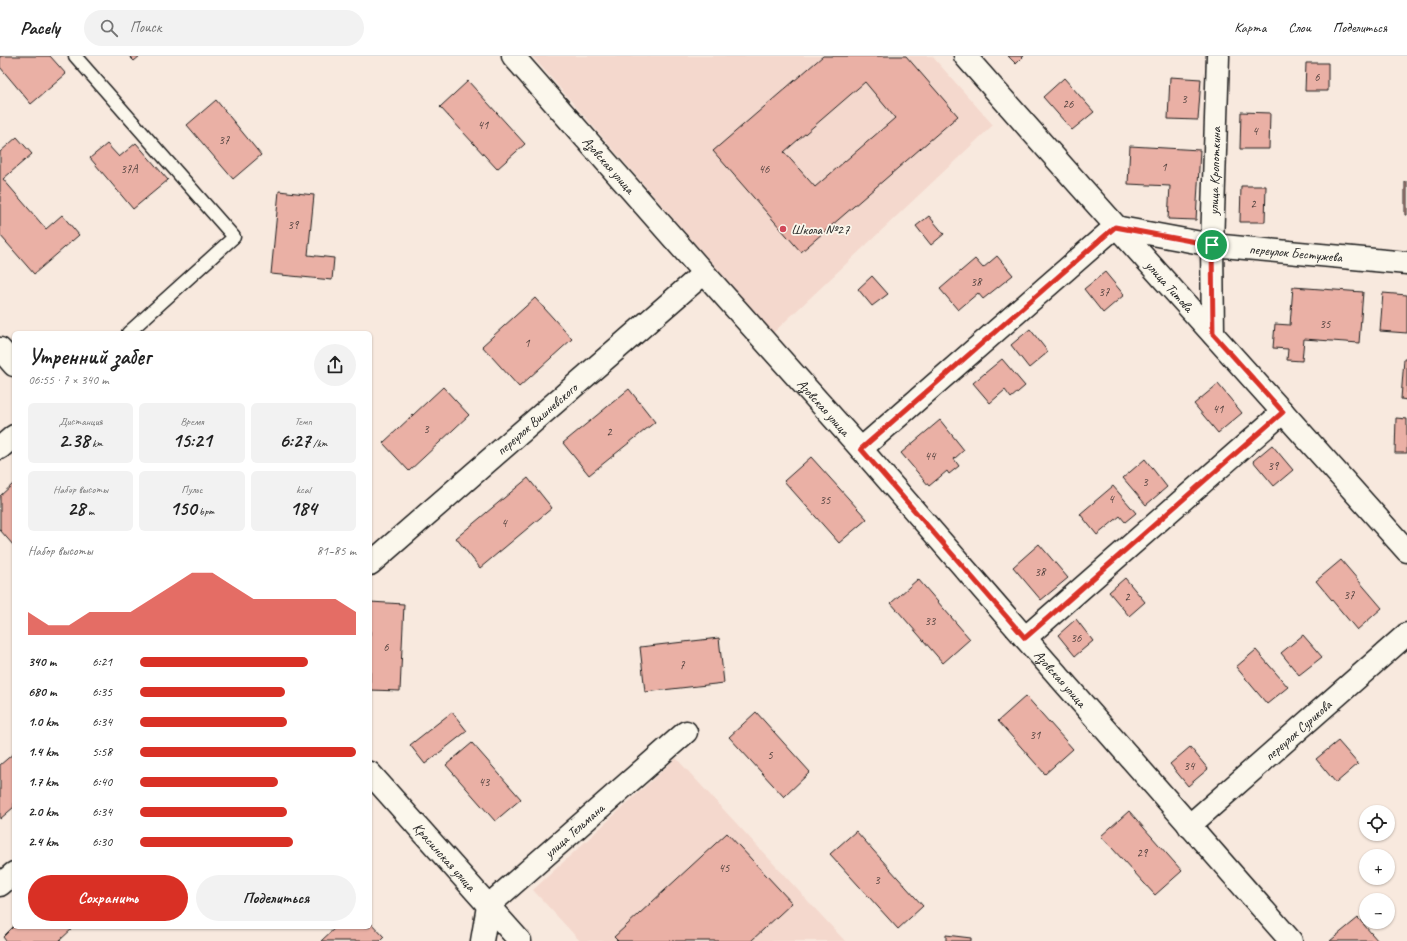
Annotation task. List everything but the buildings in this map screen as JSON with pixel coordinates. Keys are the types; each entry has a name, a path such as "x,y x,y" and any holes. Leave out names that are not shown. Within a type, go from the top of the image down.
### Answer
{"street":[{"name":"Азовская улица","path":"513,56 861,449 1291,941"},
{"name":"улица Титова","path":"965,56 1115,227 1407,551"},
{"name":"улица Кропоткина","path":"1213,334 1212,245 1218,56"},
{"name":"переулок Бестужева","path":"1115,227 1212,245 1407,262"},
{"path":"861,449 1115,227"},
{"name":"переулок Вишневского","path":"372,562 704,273"},
{"path":"0,350 12,363"},
{"path":"1025,638 1283,412"},
{"path":"0,448 12,438"},
{"name":"переулок Сурикова","path":"1189,826 1407,634"},
{"name":"улица Тельмана","path":"488,906 686,732"},
{"name":"Красинская улица","path":"372,775 520,941"},
{"path":"0,885 12,875"},
{"path":"482,941 488,906"}],"lane":[{"path":"75,56 234,237 130,331"}],"shaded area":[{"name":"Школа №27","path":"532,56 932,56 993,125 773,333"},
{"path":"676,758 845,941 580,941 533,890"}],"place":[{"name":"Школа №27","path":"783,229"}],"route":[{"path":"1115,227 1212,245 1213,334 1283,412 1025,638 861,449 1115,227"}]}
